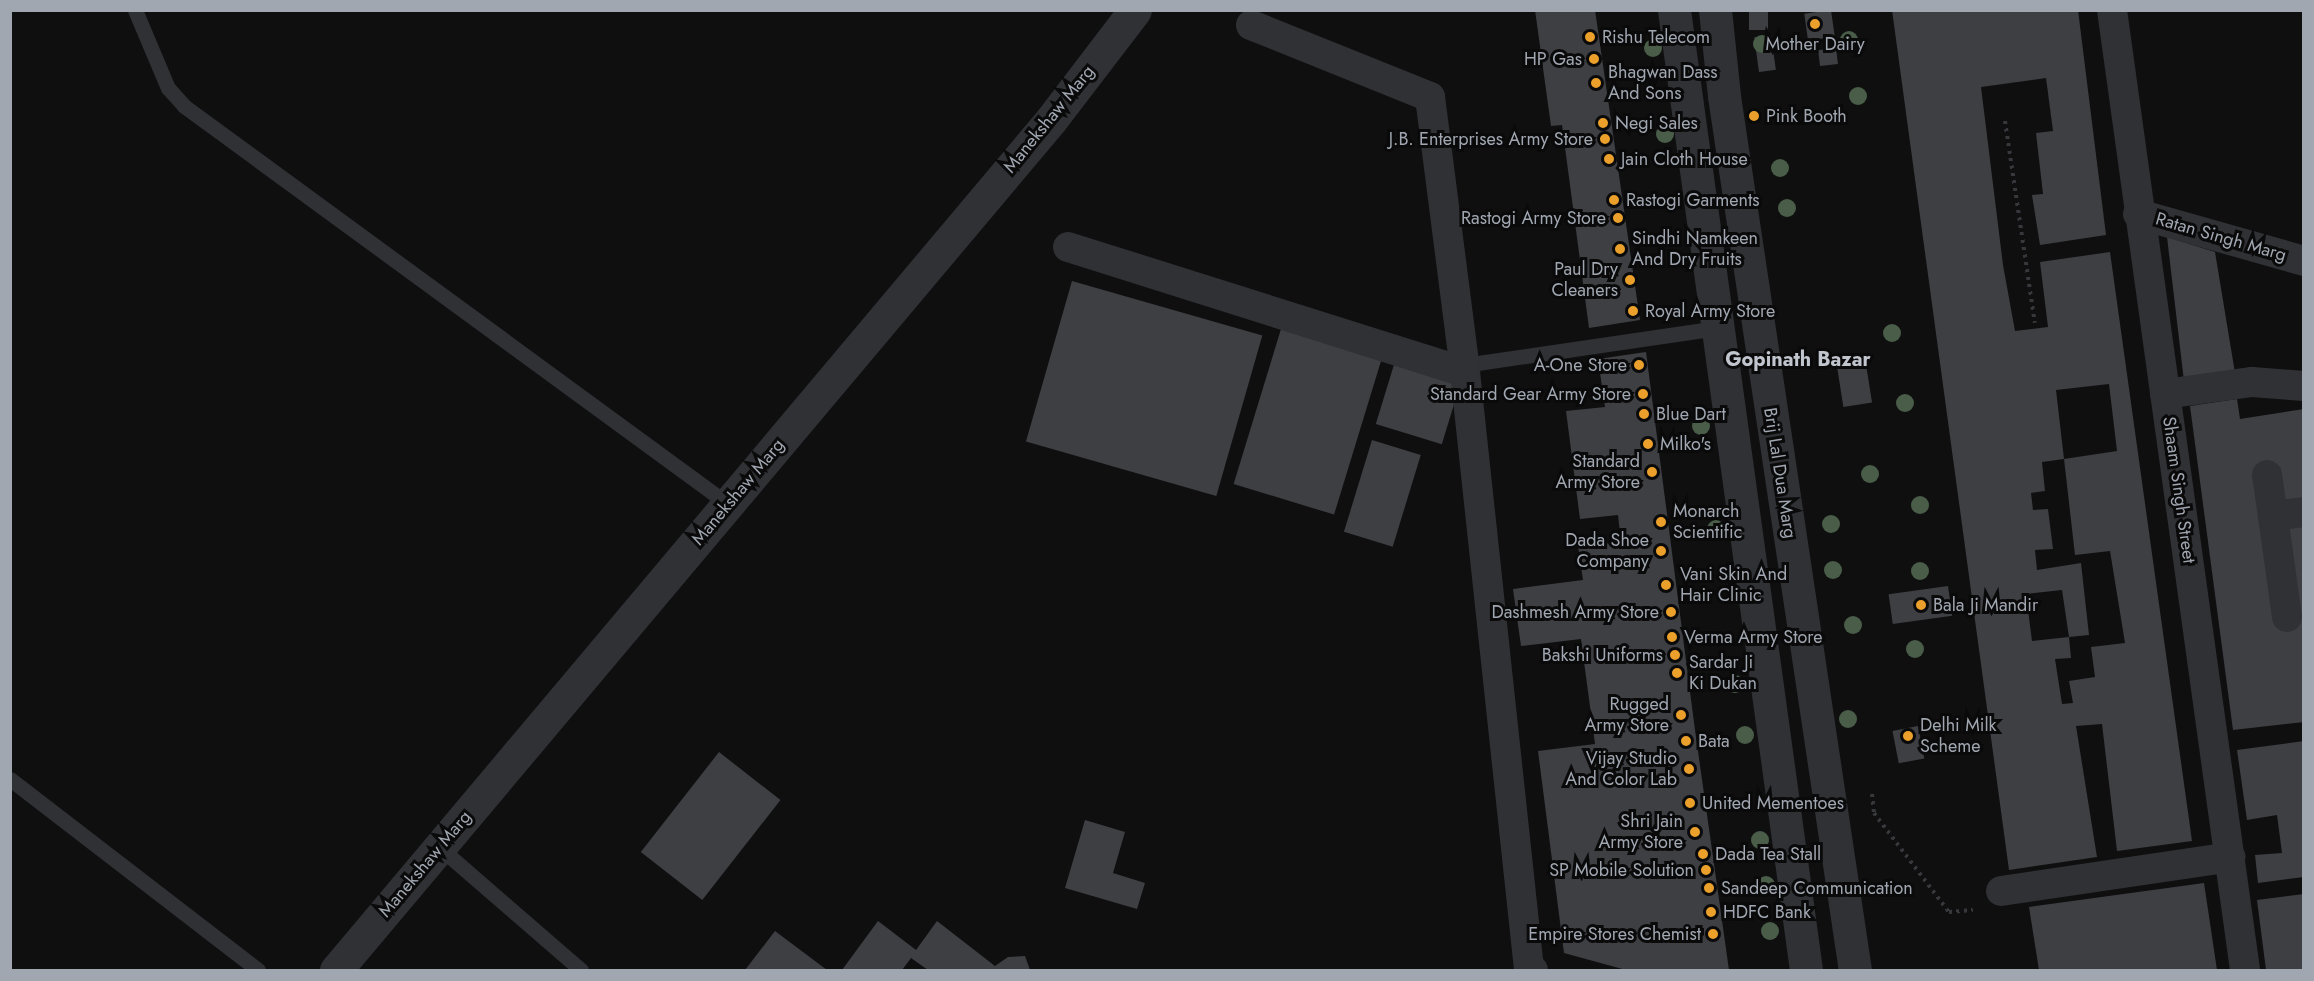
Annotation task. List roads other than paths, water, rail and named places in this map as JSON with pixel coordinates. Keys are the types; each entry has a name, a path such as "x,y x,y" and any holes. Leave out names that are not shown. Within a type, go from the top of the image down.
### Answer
{"street":[{"name":"Manekshaw Marg","path":"336,970 1051,120 1135,10"},
{"path":"1674,10 1806,970"},
{"name":"Brij Lal Dua Marg","path":"1714,10 1724,96 1855,970"},
{"name":"Shaam Singh Street","path":"2112,10 2138,214 2231,857 2245,970"},
{"path":"1251,25 1430,97 1464,369 1527,957 1529,969 1533,970"},
{"name":"Ratan Singh Marg","path":"2138,214 2304,261"},
{"path":"1068,247 1464,369"},
{"path":"2165,394 2252,382 2304,386"},
{"path":"2267,475 2287,617"},
{"path":"2273,516 2304,512"},
{"path":"1990,900 2231,857"}],"lane":[{"path":"135,10 168,88 184,106 728,504"},
{"path":"1464,369 1717,328"},
{"path":"10,779 258,970"},
{"path":"439,847 581,970"}],"place":[{"name":"Mother Dairy","path":"1815,24"},
{"name":"Rishu Telecom","path":"1590,37"},
{"name":"HP Gas","path":"1594,59"},
{"name":"Bhagwan Dass And Sons","path":"1596,83"},
{"name":"Pink Booth","path":"1754,116"},
{"name":"Negi Sales","path":"1603,123"},
{"name":"J.B. Enterprises Army Store","path":"1605,139"},
{"name":"Jain Cloth House","path":"1609,159"},
{"name":"Rastogi Garments","path":"1614,200"},
{"name":"Rastogi Army Store","path":"1618,218"},
{"name":"Sindhi Namkeen And Dry Fruits","path":"1620,249"},
{"name":"Paul Dry Cleaners","path":"1630,280"},
{"name":"Royal Army Store","path":"1633,311"},
{"name":"A-One Store","path":"1639,365"},
{"name":"Standard Gear Army Store","path":"1643,394"},
{"name":"Blue Dart","path":"1644,414"},
{"name":"Milko's","path":"1648,444"},
{"name":"Standard Army Store","path":"1652,472"},
{"name":"Monarch Scientific","path":"1661,522"},
{"name":"Dada Shoe Company","path":"1661,551"},
{"name":"Vani Skin And Hair Clinic","path":"1666,585"},
{"name":"Bala Ji Mandir","path":"1921,605"},
{"name":"Dashmesh Army Store","path":"1671,612"},
{"name":"Verma Army Store","path":"1672,637"},
{"name":"Bakshi Uniforms","path":"1675,655"},
{"name":"Sardar Ji Ki Dukan","path":"1677,673"},
{"name":"Rugged Army Store","path":"1681,715"},
{"name":"Delhi Milk Scheme","path":"1908,736"},
{"name":"Bata","path":"1686,741"},
{"name":"Vijay Studio And Color Lab","path":"1689,769"},
{"name":"United Mementoes","path":"1690,803"},
{"name":"Shri Jain Army Store","path":"1695,832"},
{"name":"Dada Tea Stall","path":"1703,854"},
{"name":"SP Mobile Solution","path":"1706,870"},
{"name":"Sandeep Communication","path":"1709,888"},
{"name":"HDFC Bank","path":"1711,912"},
{"name":"Empire Stores Chemist","path":"1713,934"}],"district":[{"name":"Gopinath Bazar","path":"1798,359"}]}
